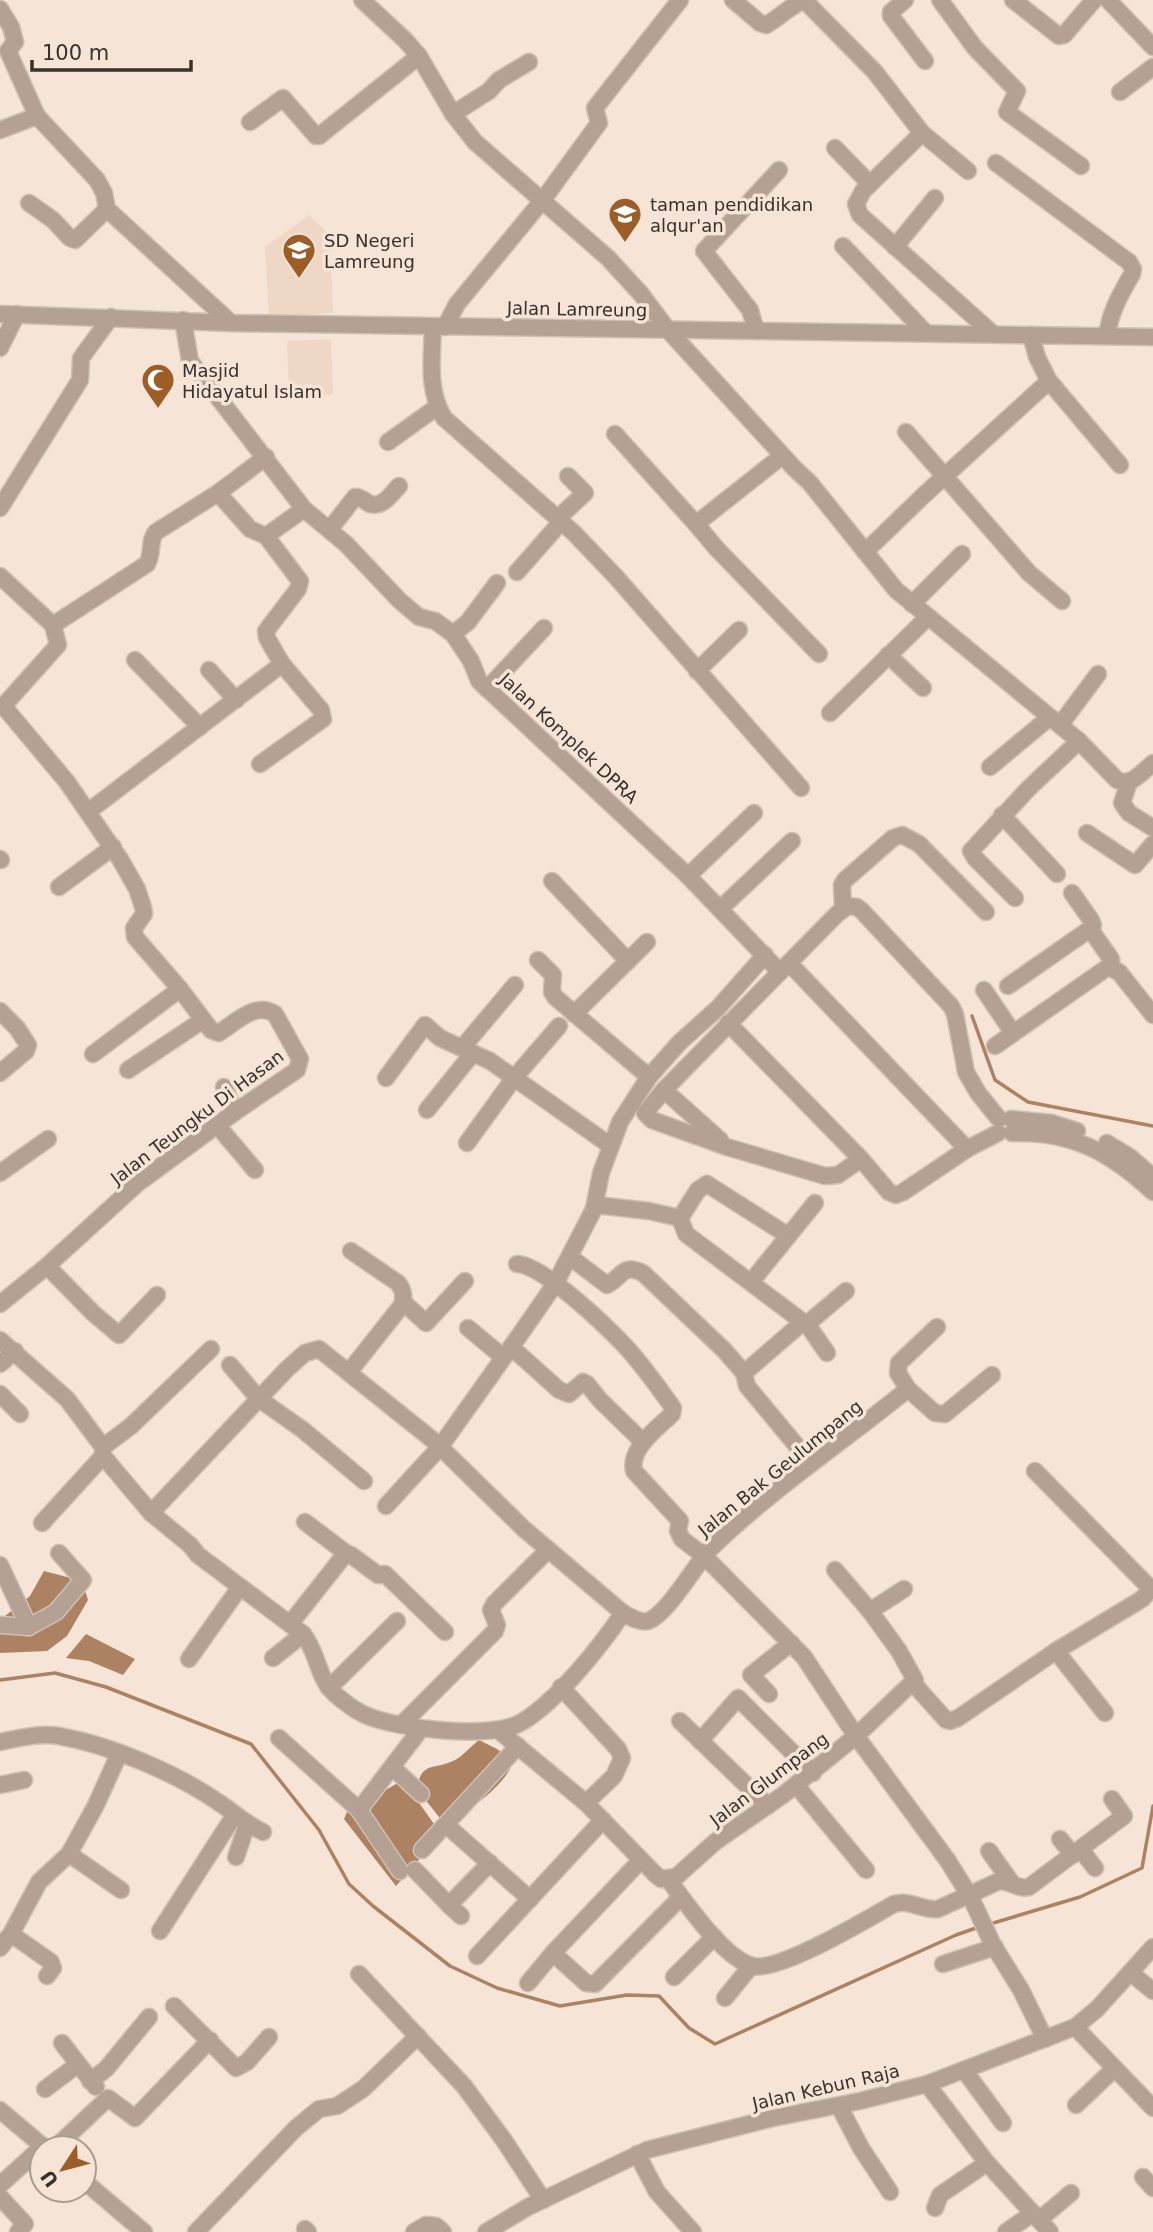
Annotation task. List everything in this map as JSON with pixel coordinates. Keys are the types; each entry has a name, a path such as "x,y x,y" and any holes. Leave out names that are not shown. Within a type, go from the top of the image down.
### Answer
{"street":[{"path":"362,0 419,56 453,114 475,142 615,265 668,330 823,498 896,590 1079,741 1116,780 1129,782 1153,763"},
{"path":"680,0 595,108 599,123 542,201 439,327 432,388 437,407 444,418 559,520 616,577 801,788"},
{"path":"733,0 766,25 781,17 798,1 805,1 875,72 922,133 968,171"},
{"path":"905,0 891,12 891,16 925,61"},
{"path":"940,0 969,42 1017,91 1007,112 1081,166"},
{"path":"1013,0 1059,36 1064,35 1094,0"},
{"path":"1108,0 1153,47"},
{"path":"0,9 12,27 15,42 8,51 37,116 97,180 104,193 107,209 231,323"},
{"path":"250,122 283,98 316,136 319,136 419,56"},
{"path":"453,114 529,62"},
{"path":"1120,92 1153,67"},
{"path":"0,130 37,116"},
{"path":"922,133 858,198 857,209 895,247 992,333"},
{"path":"835,148 870,184"},
{"path":"996,163 1129,261 1132,274 1109,320 1107,336"},
{"path":"756,331 750,310 704,251 779,170"},
{"path":"895,247 936,198"},
{"path":"29,203 75,240 107,209"},
{"path":"843,246 926,333"},
{"name":"Jalan Lamreung","path":"0,314 231,323 1153,337"},
{"path":"0,348 17,314"},
{"path":"0,508 80,380 81,358 111,317"},
{"name":"Jalan Komplek DPRA","path":"183,320 190,361 304,509 356,553 399,600 419,617 435,621 453,634 471,661 479,681 688,876 765,955 785,967 967,1149"},
{"path":"1031,335 1037,357 1049,381 1119,466"},
{"path":"865,552 1049,381"},
{"path":"388,442 437,407"},
{"path":"906,432 1029,573 1062,601"},
{"path":"615,434 742,575 818,654"},
{"path":"696,524 782,456"},
{"path":"54,625 147,564 152,555 151,541 156,532 218,493 266,457"},
{"path":"517,572 585,493 568,476"},
{"path":"330,529 355,497 377,505 399,486"},
{"path":"218,493 250,529 266,536 300,581 298,589 266,631 267,638 282,664 321,710 323,719 260,764"},
{"path":"266,536 304,509"},
{"path":"912,604 962,554"},
{"path":"0,576 54,625 58,645 7,702 5,708 89,811 113,847 141,900 144,914 134,929 135,937 180,989 202,1020 128,1070"},
{"path":"453,634 468,622 497,583"},
{"path":"830,713 928,618"},
{"path":"487,689 544,628"},
{"path":"696,671 739,631"},
{"path":"888,655 923,688"},
{"path":"135,660 200,727"},
{"path":"89,811 282,664"},
{"path":"209,670 236,700"},
{"path":"990,767 1055,721 1098,674"},
{"path":"1015,898 975,858 971,850 1002,815 1079,741"},
{"path":"1129,782 1122,803 1129,813 1153,828"},
{"path":"688,876 754,813"},
{"path":"1002,815 1057,874"},
{"path":"1087,834 1135,865 1153,844"},
{"path":"843,908 842,886 845,880 892,838 902,835 919,844 986,912"},
{"path":"720,909 792,841"},
{"path":"59,887 113,847"},
{"path":"552,881 628,961"},
{"path":"1008,986 1093,925 1072,893"},
{"path":"861,1159 838,1175 825,1176 727,1147 649,1119 646,1110 843,908 853,906 862,911 951,1006 955,1014 966,1072 978,1093 1005,1126 1078,1141 1152,1183"},
{"path":"1090,929 1107,952 1112,967 1153,1015"},
{"path":"574,1014 647,942"},
{"path":"386,1506 440,1447 555,1283 594,1208 601,1173 620,1122 649,1077 679,1043 707,1020 765,955"},
{"path":"538,960 553,975 552,992 649,1077"},
{"path":"995,1046 1112,967"},
{"path":"427,1111 514,985"},
{"path":"93,1054 180,989"},
{"path":"984,990 1013,1033"},
{"name":"Jalan Teungku Di Hasan","path":"0,1304 47,1266 138,1183 234,1112 297,1070 300,1059 275,1014 267,1009 251,1012 219,1032 211,1030 202,1020"},
{"path":"0,1011 17,1028 28,1045 26,1051 0,1073"},
{"path":"728,1023 861,1159 889,1192 896,1195 1005,1126"},
{"path":"386,1078 425,1025 440,1038 490,1061 611,1146"},
{"path":"467,1143 514,1078 559,1026"},
{"path":"224,1087 234,1112"},
{"path":"664,1090 727,1147"},
{"path":"217,1125 255,1170"},
{"path":"0,1173 48,1139"},
{"path":"680,1218 698,1190 707,1184 787,1236"},
{"path":"751,1282 815,1203"},
{"path":"594,1208 596,1205 605,1205 680,1218"},
{"path":"680,1218 686,1234 805,1323 827,1353"},
{"path":"349,1372 403,1302 403,1289 398,1283 351,1251"},
{"path":"570,1257 607,1285 624,1270 633,1269 643,1273 708,1333 744,1373 747,1386 811,1463"},
{"path":"517,1264 529,1267 575,1299 625,1347 673,1408 672,1414 643,1442 633,1464 634,1471 680,1521 678,1531 682,1539 704,1556 819,1676 856,1736 913,1684 914,1676 870,1611 835,1570"},
{"path":"47,1266 93,1313 119,1335 158,1295"},
{"path":"403,1302 426,1322 465,1281"},
{"path":"744,1373 846,1291"},
{"path":"937,1327 899,1363 898,1373 908,1389 935,1413 945,1414 992,1375"},
{"path":"468,1328 507,1352 559,1390 569,1394 583,1382 587,1384 643,1442"},
{"path":"0,1340 67,1399 151,1513 190,1545 198,1555 296,1629 312,1645 321,1674 329,1688 346,1704 365,1715 420,1730 498,1730 523,1721 587,1660 623,1613 548,1550 406,1417 318,1349 305,1353 287,1369 151,1513"},
{"path":"43,1523 103,1451 211,1349"},
{"path":"0,1364 15,1351"},
{"path":"230,1365 259,1399 303,1430 364,1480"},
{"name":"Jalan Bak Geulumpang","path":"623,1613 642,1621 652,1618 690,1577 704,1556 744,1517 908,1389"},
{"path":"0,1394 20,1414"},
{"path":"913,1684 946,1720 950,1721 1056,1651 1142,1599 1152,1588 1035,1471"},
{"path":"305,1522 378,1575 385,1574 445,1632"},
{"path":"401,1725 495,1631 497,1625 491,1611 494,1604 548,1550"},
{"path":"0,1625 29,1627 56,1612 83,1580 59,1553"},
{"path":"273,1658 296,1629 346,1553"},
{"path":"0,1565 29,1627"},
{"path":"188,1659 240,1587"},
{"path":"870,1611 904,1590"},
{"path":"329,1688 397,1621"},
{"path":"769,1694 751,1675 790,1643"},
{"path":"1056,1651 1105,1713"},
{"path":"561,1687 618,1749 622,1758 614,1776 586,1803"},
{"path":"700,1741 738,1698 813,1773"},
{"path":"680,1721 768,1806"},
{"path":"359,1810 420,1730"},
{"path":"498,1730 586,1803 661,1879 668,1879 714,1937 751,1966 764,1966 793,1956 904,1901 929,1910 1005,1880 1024,1888 1029,1887 1124,1816 1112,1799"},
{"path":"0,1742 57,1736 119,1754 174,1778 263,1832"},
{"name":"Jalan Glumpang","path":"668,1879 683,1871 715,1842 796,1786 856,1736 948,1861 970,1896 1045,2039"},
{"path":"279,1738 359,1810 408,1871 455,1910 490,1863"},
{"path":"422,1850 518,1746"},
{"path":"0,1948 11,1934 39,1882 69,1854 96,1805 119,1754"},
{"path":"392,1767 421,1794"},
{"path":"0,1785 24,1780"},
{"path":"796,1786 866,1870"},
{"path":"236,1857 240,1820"},
{"path":"160,1931 240,1820"},
{"path":"477,1955 603,1820"},
{"path":"453,1831 530,1899"},
{"path":"1060,1839 1095,1868"},
{"path":"989,1851 1011,1882"},
{"path":"69,1854 121,1890"},
{"path":"527,1983 641,1860"},
{"path":"554,1953 586,1983 595,1984 681,1897"},
{"path":"11,1934 51,1962 53,1968 47,1976"},
{"path":"674,1977 714,1937"},
{"path":"943,1964 995,1947"},
{"name":"Jalan Kebun Raja","path":"486,2232 543,2200 637,2154 773,2118 927,2084 1075,2027 1097,2009 1153,1947"},
{"path":"725,1998 751,1966"},
{"path":"1131,1973 1153,1991"},
{"path":"359,1974 464,2086 543,2200"},
{"path":"174,2006 211,2040 236,2068 247,2062 268,2037"},
{"path":"90,2081 106,2069 149,2017"},
{"path":"1075,2027 1153,2108"},
{"path":"196,2232 296,2128 319,2109 337,2106 363,2089 418,2036"},
{"path":"62,2043 90,2081 135,2118 211,2040"},
{"path":"45,2089 77,2065"},
{"path":"964,2070 1003,2123"},
{"path":"1076,2105 1114,2070"},
{"path":"927,2084 987,2163 1041,2222"},
{"path":"63,2134 108,2098"},
{"path":"839,2105 861,2148 890,2192"},
{"path":"0,2110 30,2134"},
{"path":"637,2154 657,2192 692,2232"},
{"path":"0,2185 28,2162"},
{"path":"935,2208 940,2195 987,2163"},
{"path":"1006,2232 1041,2222 1071,2193"},
{"path":"98,2195 132,2228"},
{"path":"0,2197 24,2224 18,2232"},
{"path":"414,2232 426,2225 436,2226 443,2232"}],"shaded area":[{"name":"SD Negeri Lamreung","path":"309,215 330,235 333,313 269,317 265,247"},
{"path":"331,339 333,394 297,398 289,396 287,341"},
{"path":"44,1571 82,1581 88,1600 67,1636 47,1651 0,1653 0,1620 30,1596"},
{"path":"86,1634 135,1659 123,1675 89,1661 66,1658"},
{"path":"479,1740 513,1761 509,1771 494,1789 446,1826 417,1789 419,1780 425,1770 456,1759"},
{"path":"403,1780 441,1834 396,1886 344,1819 347,1812"}],"waterway":[{"path":"972,1016 995,1080 1028,1102 1153,1126"},
{"path":"0,1680 55,1673 106,1687 251,1744 319,1830 349,1884 373,1906 450,1966 497,1988 560,2006 627,1995 659,1996 689,2028 715,2044 979,1927"},
{"path":"990,1924 1080,1897 1142,1868 1153,1806"}],"place":[{"name":"taman pendidikan alqur'an","path":"625,244"},
{"name":"SD Negeri Lamreung","path":"299,280"},
{"name":"Masjid Hidayatul Islam","path":"158,410"}]}
